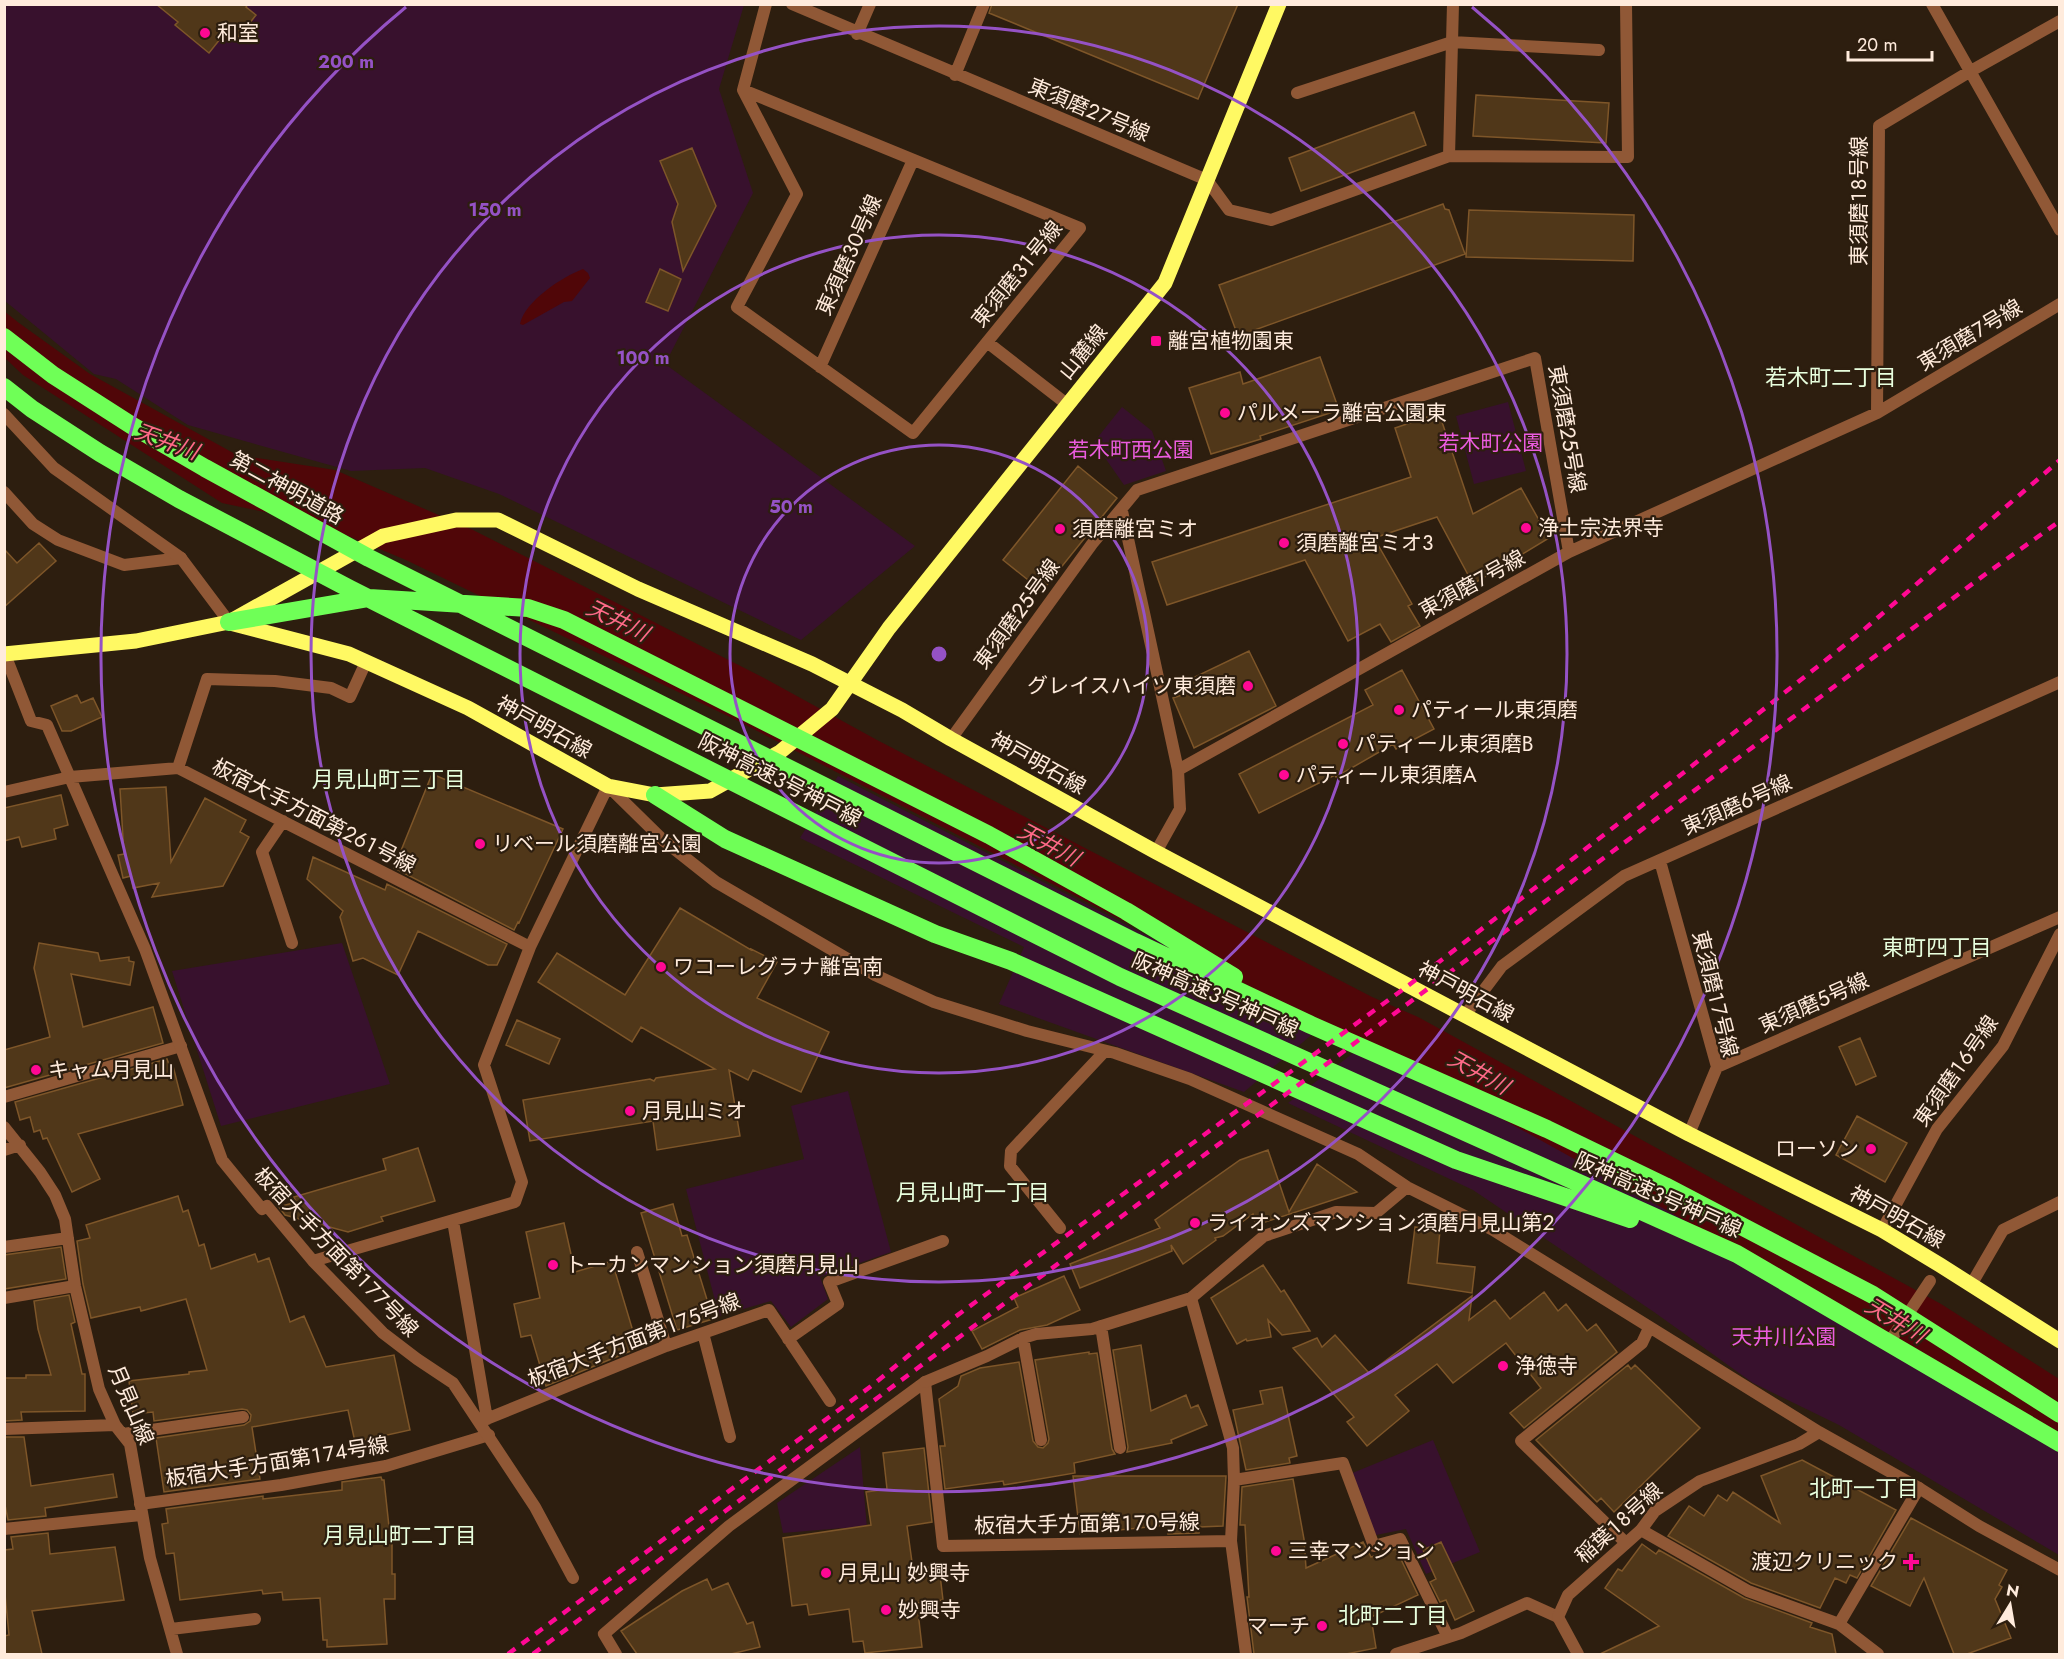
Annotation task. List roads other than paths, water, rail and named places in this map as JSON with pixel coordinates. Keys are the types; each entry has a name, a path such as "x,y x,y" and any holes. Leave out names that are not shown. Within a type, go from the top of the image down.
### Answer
{"highway":[{"name":"第二神明道路","path":"4,337 53,375 131,425 369,558"},
{"name":"阪神高速3号神戸線","path":"4,387 32,409 150,482 350,589 1120,977 1737,1254 2060,1443"},
{"name":"阪神高速3号神戸線","path":"369,558 1135,942 1665,1186 1873,1296 2060,1414"},
{"path":"229,622 369,598 528,608 564,620 989,835 1126,911 1311,1025"},
{"path":"655,795 725,838 935,934 1011,961 1456,1160 1737,1254"}],"main road":[{"name":"山麓線","path":"850,684 889,628 1165,283 1279,4"},
{"name":"神戸明石線","path":"5,653 136,641 229,622 383,536 456,520 498,520 638,589 812,664 902,710 1156,852 1689,1134 1882,1230 2060,1341"},
{"name":"神戸明石線","path":"229,622 349,654 468,708 608,786 655,795 710,791 784,749 832,709 850,684"}],"street":[{"path":"743,90 766,4"},
{"name":"東須磨２７号線","path":"792,4 857,34 1207,180"},
{"path":"857,34 870,4"},
{"path":"955,75 984,4"},
{"path":"1449,156 1453,4"},
{"path":"1207,180 1229,210 1271,220 1449,156 1628,157 1626,4"},
{"path":"1932,4 2060,230"},
{"name":"東須磨１８号線","path":"1878,412 1879,126 2060,21"},
{"path":"1297,93 1452,42 1599,50"},
{"name":"東須磨３１号線","path":"743,90 1080,228 913,433 737,307 797,194 743,90"},
{"name":"東須磨３０号線","path":"820,367 913,160"},
{"name":"東須磨７号線","path":"1178,770 1569,552 1878,412 2060,304"},
{"path":"987,342 1068,405"},
{"name":"東須磨２５号線","path":"951,739 1092,544 1122,511 1137,490 1535,358 1569,552"},
{"path":"4,414 54,468 181,558 229,622"},
{"path":"4,492 33,524 58,540 124,565 181,558"},
{"path":"1122,511 1178,770 1180,808 1156,852"},
{"name":"板宿大手方面第１７７号線","path":"5,653 31,721 47,725 145,949 222,1160 262,1209 267,1206 313,1261 383,1333 453,1383 483,1420 489,1436 535,1507 573,1578"},
{"path":"178,768 207,679 275,681 331,688 350,697 366,662"},
{"name":"東須磨６号線","path":"1465,1015 1502,966 1624,876 2060,682"},
{"name":"板宿大手方面第２６１号線","path":"4,792 70,777 178,768 530,947"},
{"path":"313,1261 515,1202 522,1182 483,1065 530,947 608,786 663,840 716,882 875,975 934,1002 1027,1031 1105,1051 1190,1079 1358,1154 1407,1187 1479,1222 1819,1432 1919,1488 1979,1526 2060,1570"},
{"path":"283,821 262,852 292,943"},
{"name":"東須磨１７号線","path":"1660,861 1717,1067 1689,1134"},
{"name":"東須磨５号線","path":"1717,1067 2060,917"},
{"name":"東須磨１６号線","path":"1882,1230 1937,1129 2003,1046 2060,934"},
{"path":"4,1097 181,1046"},
{"path":"1060,1228 1010,1166 1011,1151 1105,1051"},
{"name":"月見山線","path":"4,1127 20,1145 55,1195 65,1219 75,1286 99,1389 119,1430 130,1444 150,1558 177,1654"},
{"path":"4,1150 20,1145"},
{"path":"616,1654 604,1634 729,1526 926,1382 1023,1338 1036,1334 1092,1329 1191,1298 1264,1236 1336,1212 1376,1213 1407,1187"},
{"path":"1971,1285 2002,1230 2060,1202"},
{"path":"453,1221 483,1420"},
{"path":"4,1247 68,1238"},
{"path":"788,1339 838,1304 829,1282 943,1241"},
{"path":"637,1252 666,1346"},
{"path":"1892,1338 1930,1281"},
{"path":"4,1298 75,1286"},
{"path":"1191,1298 1233,1448 1231,1541 1246,1654"},
{"name":"板宿大手方面第１７５号線","path":"483,1420 666,1346 769,1310 830,1401"},
{"path":"1101,1326 1120,1448"},
{"path":"1626,1543 1521,1441 1642,1343 1649,1328"},
{"path":"703,1333 730,1437"},
{"path":"1023,1338 1041,1440"},
{"name":"板宿大手方面第１７０号線","path":"926,1382 943,1546 1231,1541"},
{"path":"4,1429 119,1430 243,1417"},
{"name":"稲葉１８号線","path":"1558,1617 1568,1595 1641,1530 1655,1511 1700,1481 1799,1443 1819,1432"},
{"name":"板宿大手方面第１７４号線","path":"4,1529 140,1509 386,1466 489,1436"},
{"path":"1234,1480 1343,1463 1374,1546 1400,1539 1448,1636"},
{"path":"1839,1624 1919,1488"},
{"path":"1641,1530 1748,1591 1839,1624 1878,1654"},
{"path":"1396,1654 1448,1636 1461,1634 1527,1603 1558,1617 1578,1654"},
{"path":"171,1629 255,1619"}],"water":[{"path":"583,269 590,278 572,301 564,302 523,325 520,324 529,307 546,291"},
{"name":"天井川","path":"4,311 90,374 237,455 335,470 473,530 764,678 877,740 1372,997 1418,1017 1941,1304 2059,1379 2059,1434 1906,1343 1367,1044 1332,1029 738,721 406,560 317,523 222,503 23,375 5,358"}],"railway":[{"path":"508,1654 874,1384 955,1317 1409,985 1640,807 1860,633 2060,460"},
{"path":"533,1654 2060,521"}],"place":[{"name":"和室","path":"205,33"},
{"name":"離宮植物園東","path":"1156,341"},
{"name":"パルメーラ離宮公園東","path":"1225,413"},
{"name":"浄土宗法界寺","path":"1526,528"},
{"name":"須磨離宮ミオ","path":"1060,529"},
{"name":"須磨離宮ミオ3","path":"1284,543"},
{"name":"グレイスハイツ東須磨","path":"1248,686"},
{"name":"パティール東須磨","path":"1399,710"},
{"name":"パティール東須磨B","path":"1343,744"},
{"name":"パティール東須磨A","path":"1284,775"},
{"name":"リベール須磨離宮公園","path":"480,844"},
{"name":"ワコーレグラナ離宮南","path":"661,967"},
{"name":"キャム月見山","path":"36,1070"},
{"name":"月見山ミオ","path":"630,1111"},
{"name":"ローソン","path":"1871,1149"},
{"name":"ライオンズマンション須磨月見山第2","path":"1195,1223"},
{"name":"トーカンマンション須磨月見山","path":"553,1265"},
{"name":"浄徳寺","path":"1503,1366"},
{"name":"三幸マンション","path":"1276,1551"},
{"name":"渡辺クリニック","path":"1911,1562"},
{"name":"月見山 妙興寺","path":"826,1573"},
{"name":"妙興寺","path":"886,1610"},
{"name":"マーチ","path":"1322,1626"}],"district":[{"name":"若木町二丁目","path":"1831,377"},
{"name":"月見山町三丁目","path":"389,779"},
{"name":"東町四丁目","path":"1937,947"},
{"name":"月見山町一丁目","path":"973,1192"},
{"name":"北町一丁目","path":"1864,1488"},
{"name":"月見山町二丁目","path":"400,1535"},
{"name":"北町二丁目","path":"1393,1615"}],"park label":[{"name":"若木町公園","path":"1491,443"},
{"name":"若木町西公園","path":"1131,450"},
{"name":"天井川公園","path":"1784,1337"}]}
